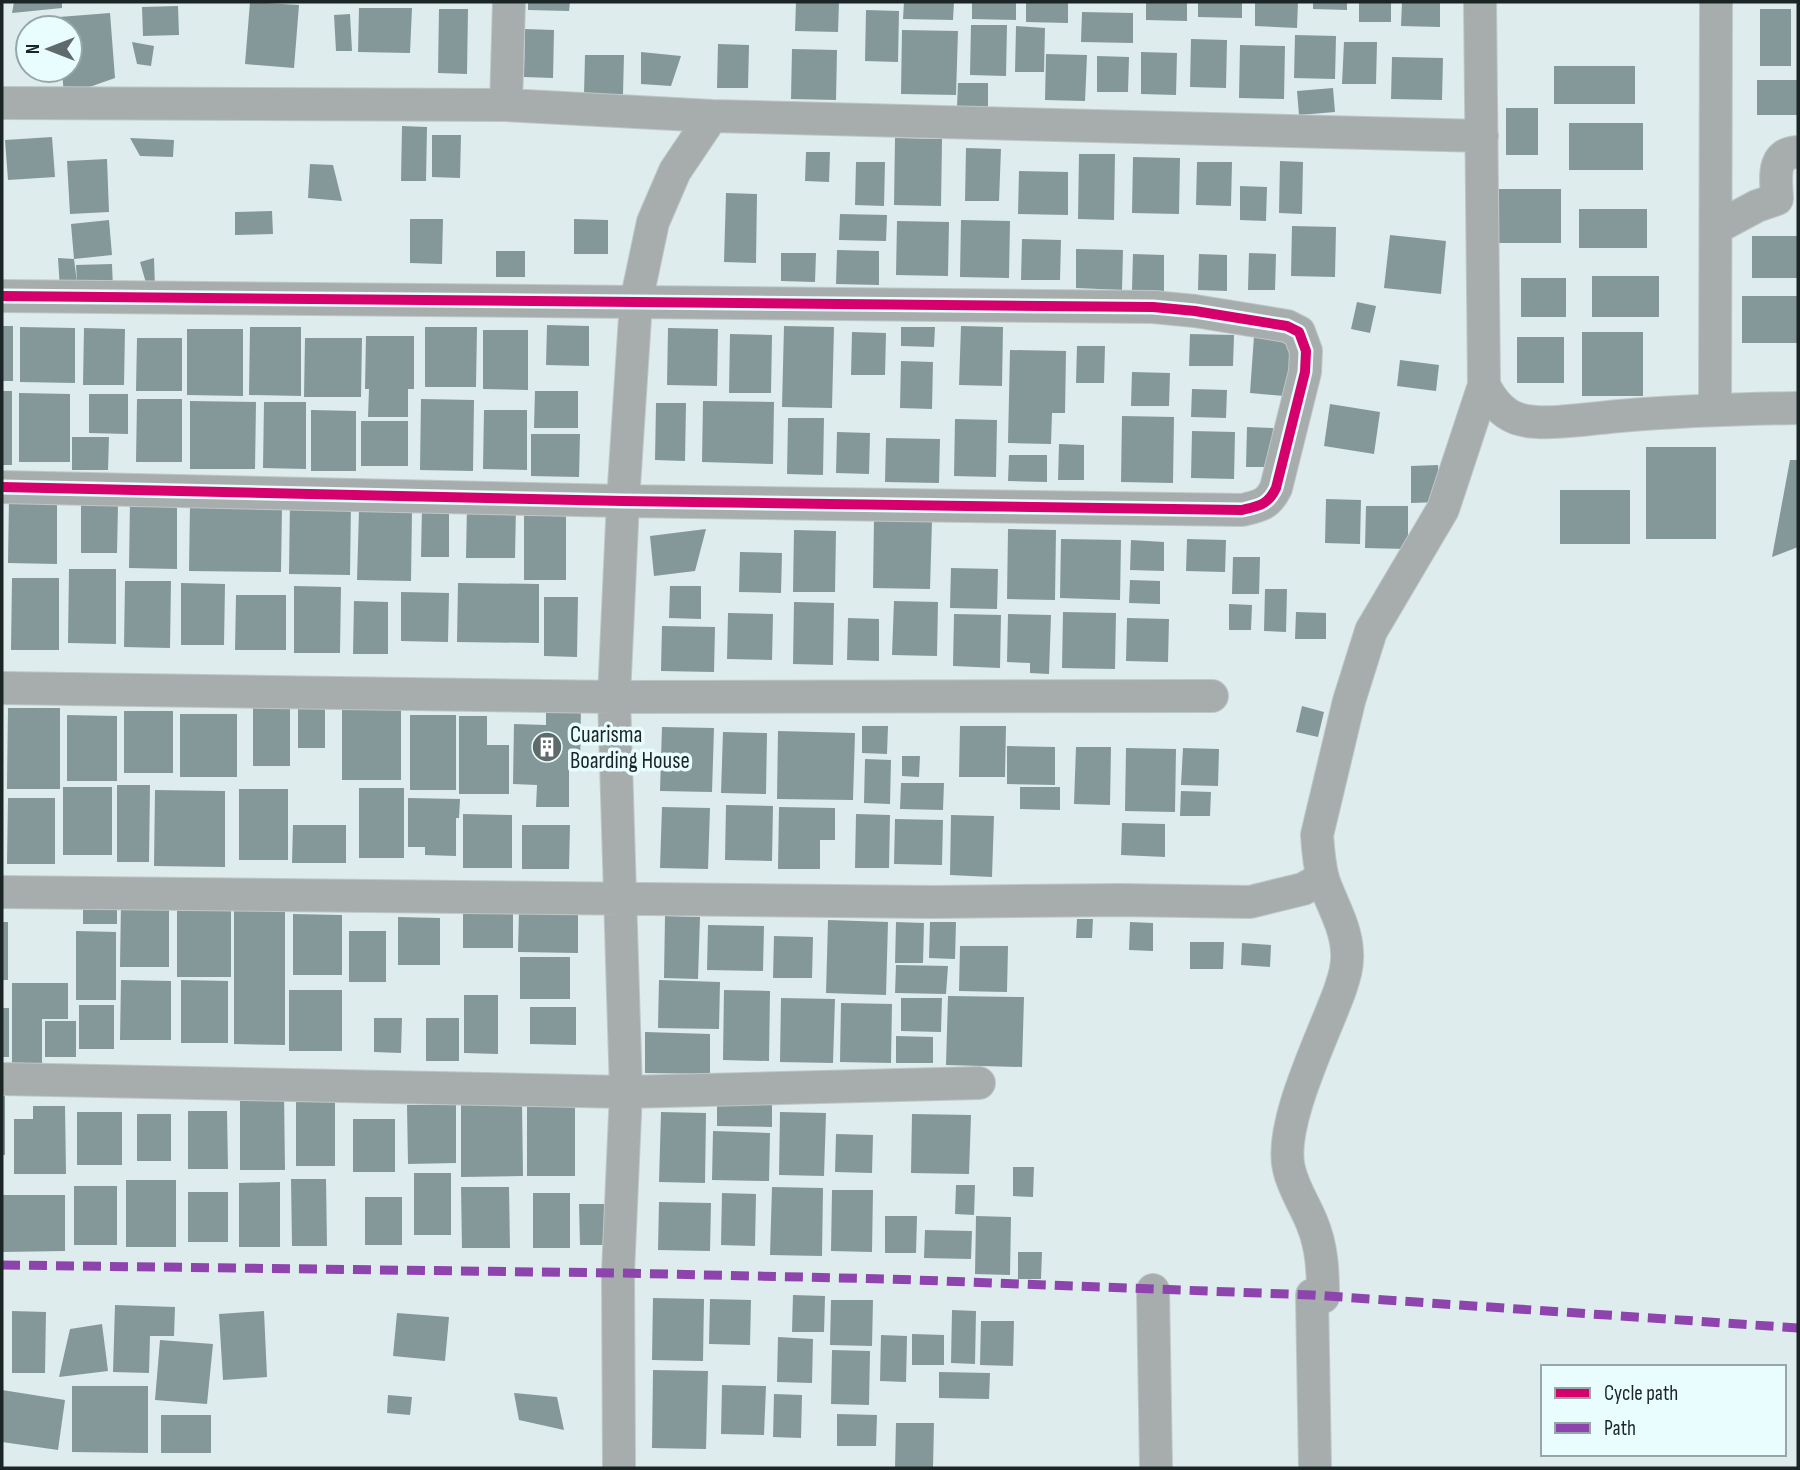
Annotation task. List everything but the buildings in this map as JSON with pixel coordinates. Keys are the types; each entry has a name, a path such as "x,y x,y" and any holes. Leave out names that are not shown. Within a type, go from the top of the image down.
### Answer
{"street":[{"path":"506,105 509,2"},
{"path":"1315,1468 1320,1242 1288,1167 1287,1146 1292,1115 1345,974 1347,954 1345,939 1323,878 1317,835 1349,701 1371,631 1443,509 1484,385 1480,2"},
{"path":"1715,409 1716,2"},
{"path":"2,103 506,105 712,116 1482,136"},
{"path":"619,1468 618,1273 625,1092 614,697 636,302 653,222 675,171 712,116"},
{"path":"1716,228 1757,206 1777,199 1776,169 1780,158 1789,152 1798,152"},
{"path":"2,296 1153,307 1195,310 1287,326 1299,332 1306,351 1305,372 1276,488 1270,499 1257,507 1242,510 623,501 2,487"},
{"path":"1484,385 1495,403 1507,414 1523,421 1715,409 1798,408"},
{"path":"2,688 614,697 1212,696"},
{"path":"2,892 934,902 1250,902 1303,889 1323,878"},
{"path":"2,1079 625,1092 979,1083"},
{"path":"1153,1290 1156,1468"}],"marked path":[{"path":"2,1265 889,1279 1312,1295 1798,1328"}],"cycle path":[{"path":"2,296 1153,307 1287,326 1299,332 1306,351 1305,372 1276,488 1262,504 1242,510 623,501 2,487"}],"place":[{"name":"Cuarisma Boarding House","path":"547,747"}]}
